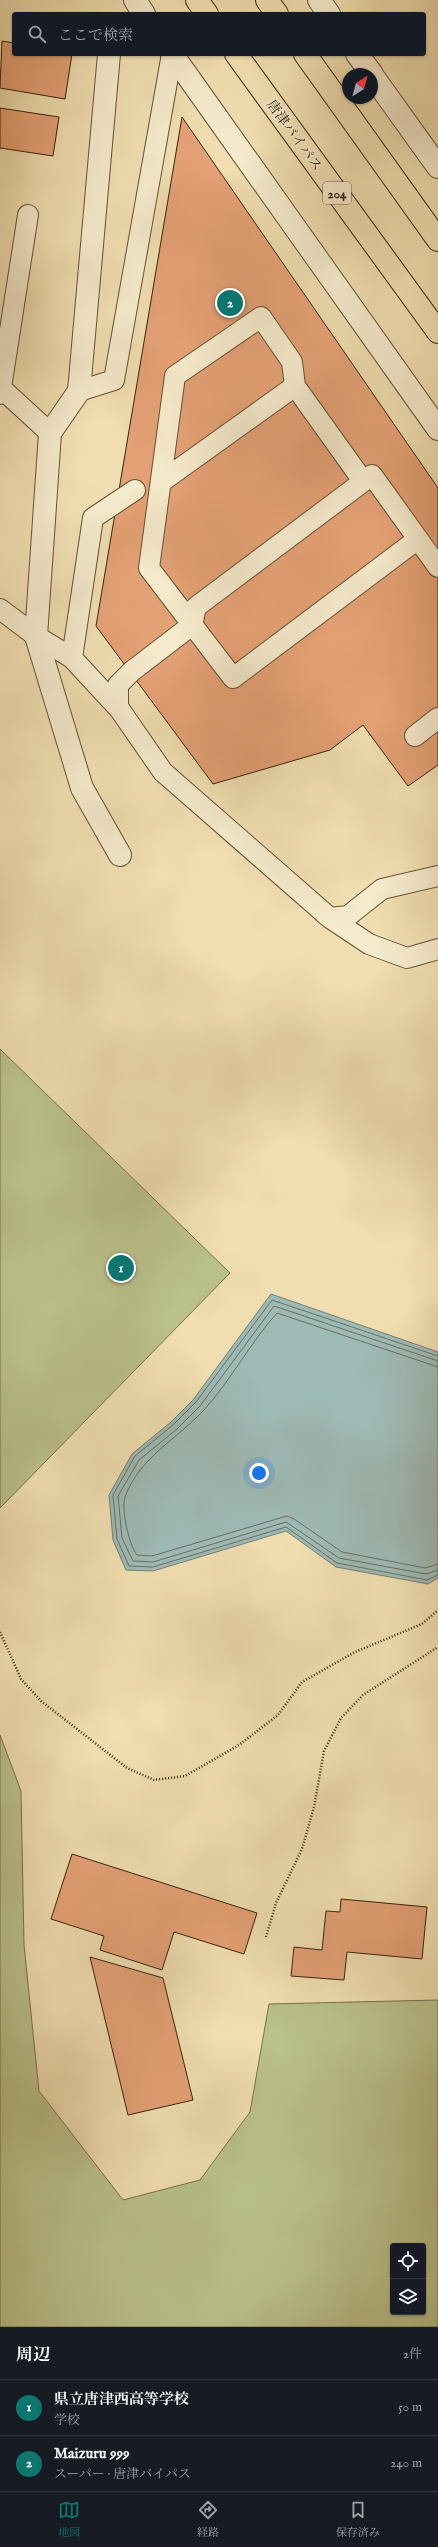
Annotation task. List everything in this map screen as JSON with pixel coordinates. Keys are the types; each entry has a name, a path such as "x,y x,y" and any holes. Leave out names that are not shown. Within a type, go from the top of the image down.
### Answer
{"highway":[{"path":"197,0 206,12"},
{"path":"267,0 276,12"},
{"name":"唐津バイパス","path":"237,56 438,332"},
{"path":"306,56 438,240"}],"street":[{"path":"124,12 133,0 142,12"},
{"path":"319,0 328,12"},
{"path":"109,56 79,391 50,433 36,636 82,788 120,855"},
{"path":"173,56 438,429"},
{"path":"358,56 368,68"},
{"path":"378,82 438,167"}],"lane":[{"path":"79,391 114,380 172,56"},
{"path":"28,215 0,389 50,433"},
{"path":"363,481 295,386 292,362 261,317 175,376 149,568 233,678 418,539"},
{"path":"161,482 295,386"},
{"path":"118,707 118,685 132,671 192,625 196,607 372,475 438,567"},
{"path":"72,658 93,518 135,490"},
{"path":"0,609 36,636 72,658 118,707 163,772 330,918 369,944 407,958 438,949"},
{"path":"415,736 438,718"},
{"path":"330,918 348,916 382,889 438,876"}],"path":[{"path":"0,1632 21,1679 41,1701 127,1768 154,1780 185,1776 239,1746 278,1715 302,1682 355,1652 422,1624 438,1610"},
{"path":"266,1937 276,1903 302,1849 314,1807 324,1751 341,1718 363,1695 438,1647"}],"green space":[{"path":"0,1049 230,1273 0,1508"},
{"path":"0,1735 21,1791 24,1945 39,2091 123,2200 200,2180 250,2112 269,2004 438,2000 438,2327 0,2327"}],"water":[{"path":"271,1294 438,1352 438,1578 428,1584 336,1567 286,1531 153,1571 126,1570 113,1540 109,1495 132,1454 171,1422 193,1400"}],"building":[{"path":"2,41 12,43 12,56 72,56 65,99 0,88"},
{"path":"0,108 59,117 53,156 0,148"},
{"path":"182,117 438,488 438,765 408,786 363,725 330,750 213,784 96,626"},
{"path":"72,1854 257,1913 244,1954 174,1932 162,1970 100,1950 104,1936 51,1919"},
{"path":"341,1899 427,1907 422,1959 347,1952 344,1980 291,1976 294,1947 322,1950 326,1911 340,1912"},
{"path":"90,1957 163,1978 193,2100 128,2115"}],"place":[{"name":"Maizuru 999","path":"230,303"},
{"name":"県立唐津西高等学校","path":"121,1268"}]}
